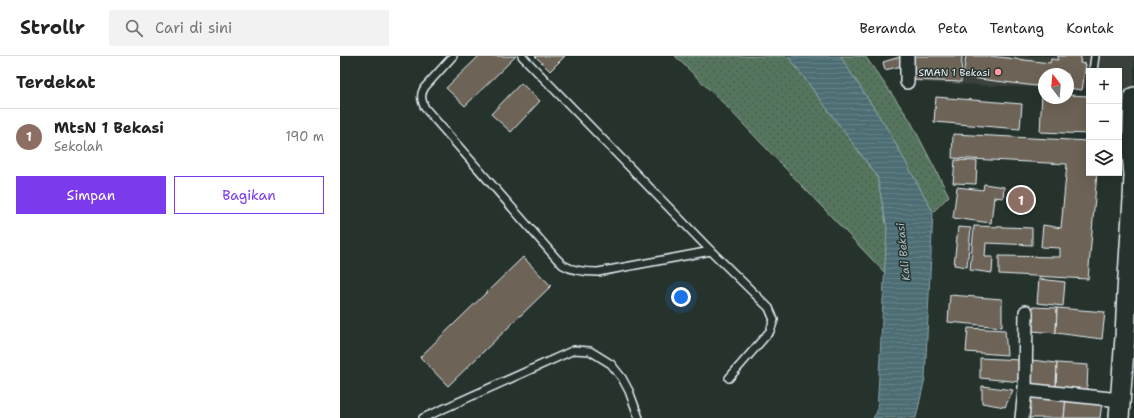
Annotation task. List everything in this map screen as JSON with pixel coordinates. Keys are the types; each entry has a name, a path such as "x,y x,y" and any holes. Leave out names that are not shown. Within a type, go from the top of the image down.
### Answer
{"street":[{"path":"907,56 907,82"},
{"path":"1025,390 1119,409 1133,199 1134,175 1132,155 1134,103"},
{"path":"1022,418 1025,390 1026,312"}],"lane":[{"path":"453,56 422,90 421,100 425,108 563,265 587,272 598,272 711,251"},
{"path":"522,56 711,251 769,308 774,320 770,331 729,378"},
{"path":"1094,68 1095,56"},
{"path":"423,418 574,350 590,351 611,364 622,378 629,391 638,418"}],"shaded area":[{"name":"SMAN 1 Bekasi","path":"907,56 1134,56 1134,91 1122,90 1122,68 1086,68 1086,89 1074,88 1074,68 1038,68 1038,88 907,82"}],"green space":[{"path":"675,56 788,56 877,176 887,228 885,273 726,106"},
{"path":"840,56 865,56 910,120 949,196 933,212 888,130"}],"water":[{"name":"Kali Bekasi","path":"788,56 840,56 888,130 933,212 925,378 916,418 873,418 877,412 887,228 877,176"}],"building":[{"path":"479,56 516,56 465,106 446,88"},
{"path":"535,56 565,56 550,71"},
{"path":"903,56 906,65 885,70 883,62"},
{"path":"914,56 962,56 961,82 913,80"},
{"path":"966,56 990,56 1050,63 1051,59 1058,60 1058,56 1081,56 1080,63 1086,64 1082,90 1074,89 1074,68 1038,68 1038,86 963,77"},
{"path":"521,83 540,101 511,132 491,114"},
{"path":"1074,95 1086,96 1086,134 1040,132 1041,104 1074,104"},
{"path":"936,97 1022,104 1020,129 934,122"},
{"path":"953,134 1086,141 1086,176 1097,176 1088,279 999,274 999,256 1060,257 1060,248 1041,247 1043,225 1061,228 1067,164 952,158"},
{"path":"955,160 977,161 976,184 953,183"},
{"path":"984,184 1004,187 1003,198 994,197 991,223 953,218 957,187 983,190"},
{"path":"974,226 1032,228 1032,245 986,243 985,257 993,257 992,273 970,270"},
{"path":"958,227 971,228 967,267 954,265"},
{"path":"523,257 551,286 448,386 420,357"},
{"path":"1039,279 1065,282 1063,306 1037,303"},
{"path":"950,295 1002,299 1002,327 948,322"},
{"path":"1032,307 1057,308 1056,333 1032,331"},
{"path":"1057,308 1105,312 1102,339 1056,333"},
{"path":"968,328 1005,330 1007,355 966,352"},
{"path":"980,358 1020,360 1021,382 980,378"},
{"path":"1031,360 1057,363 1056,388 1029,384"},
{"path":"1057,363 1088,365 1087,390 1056,388"},
{"path":"982,386 1013,390 1005,407 982,403"},
{"path":"1029,394 1066,397 1064,418 1027,418"},
{"path":"1066,397 1102,402 1100,418 1064,418"}],"place":[{"name":"SMAN 1 Bekasi","path":"998,72"},
{"name":"MtsN 1 Bekasi","path":"1021,200"}]}
